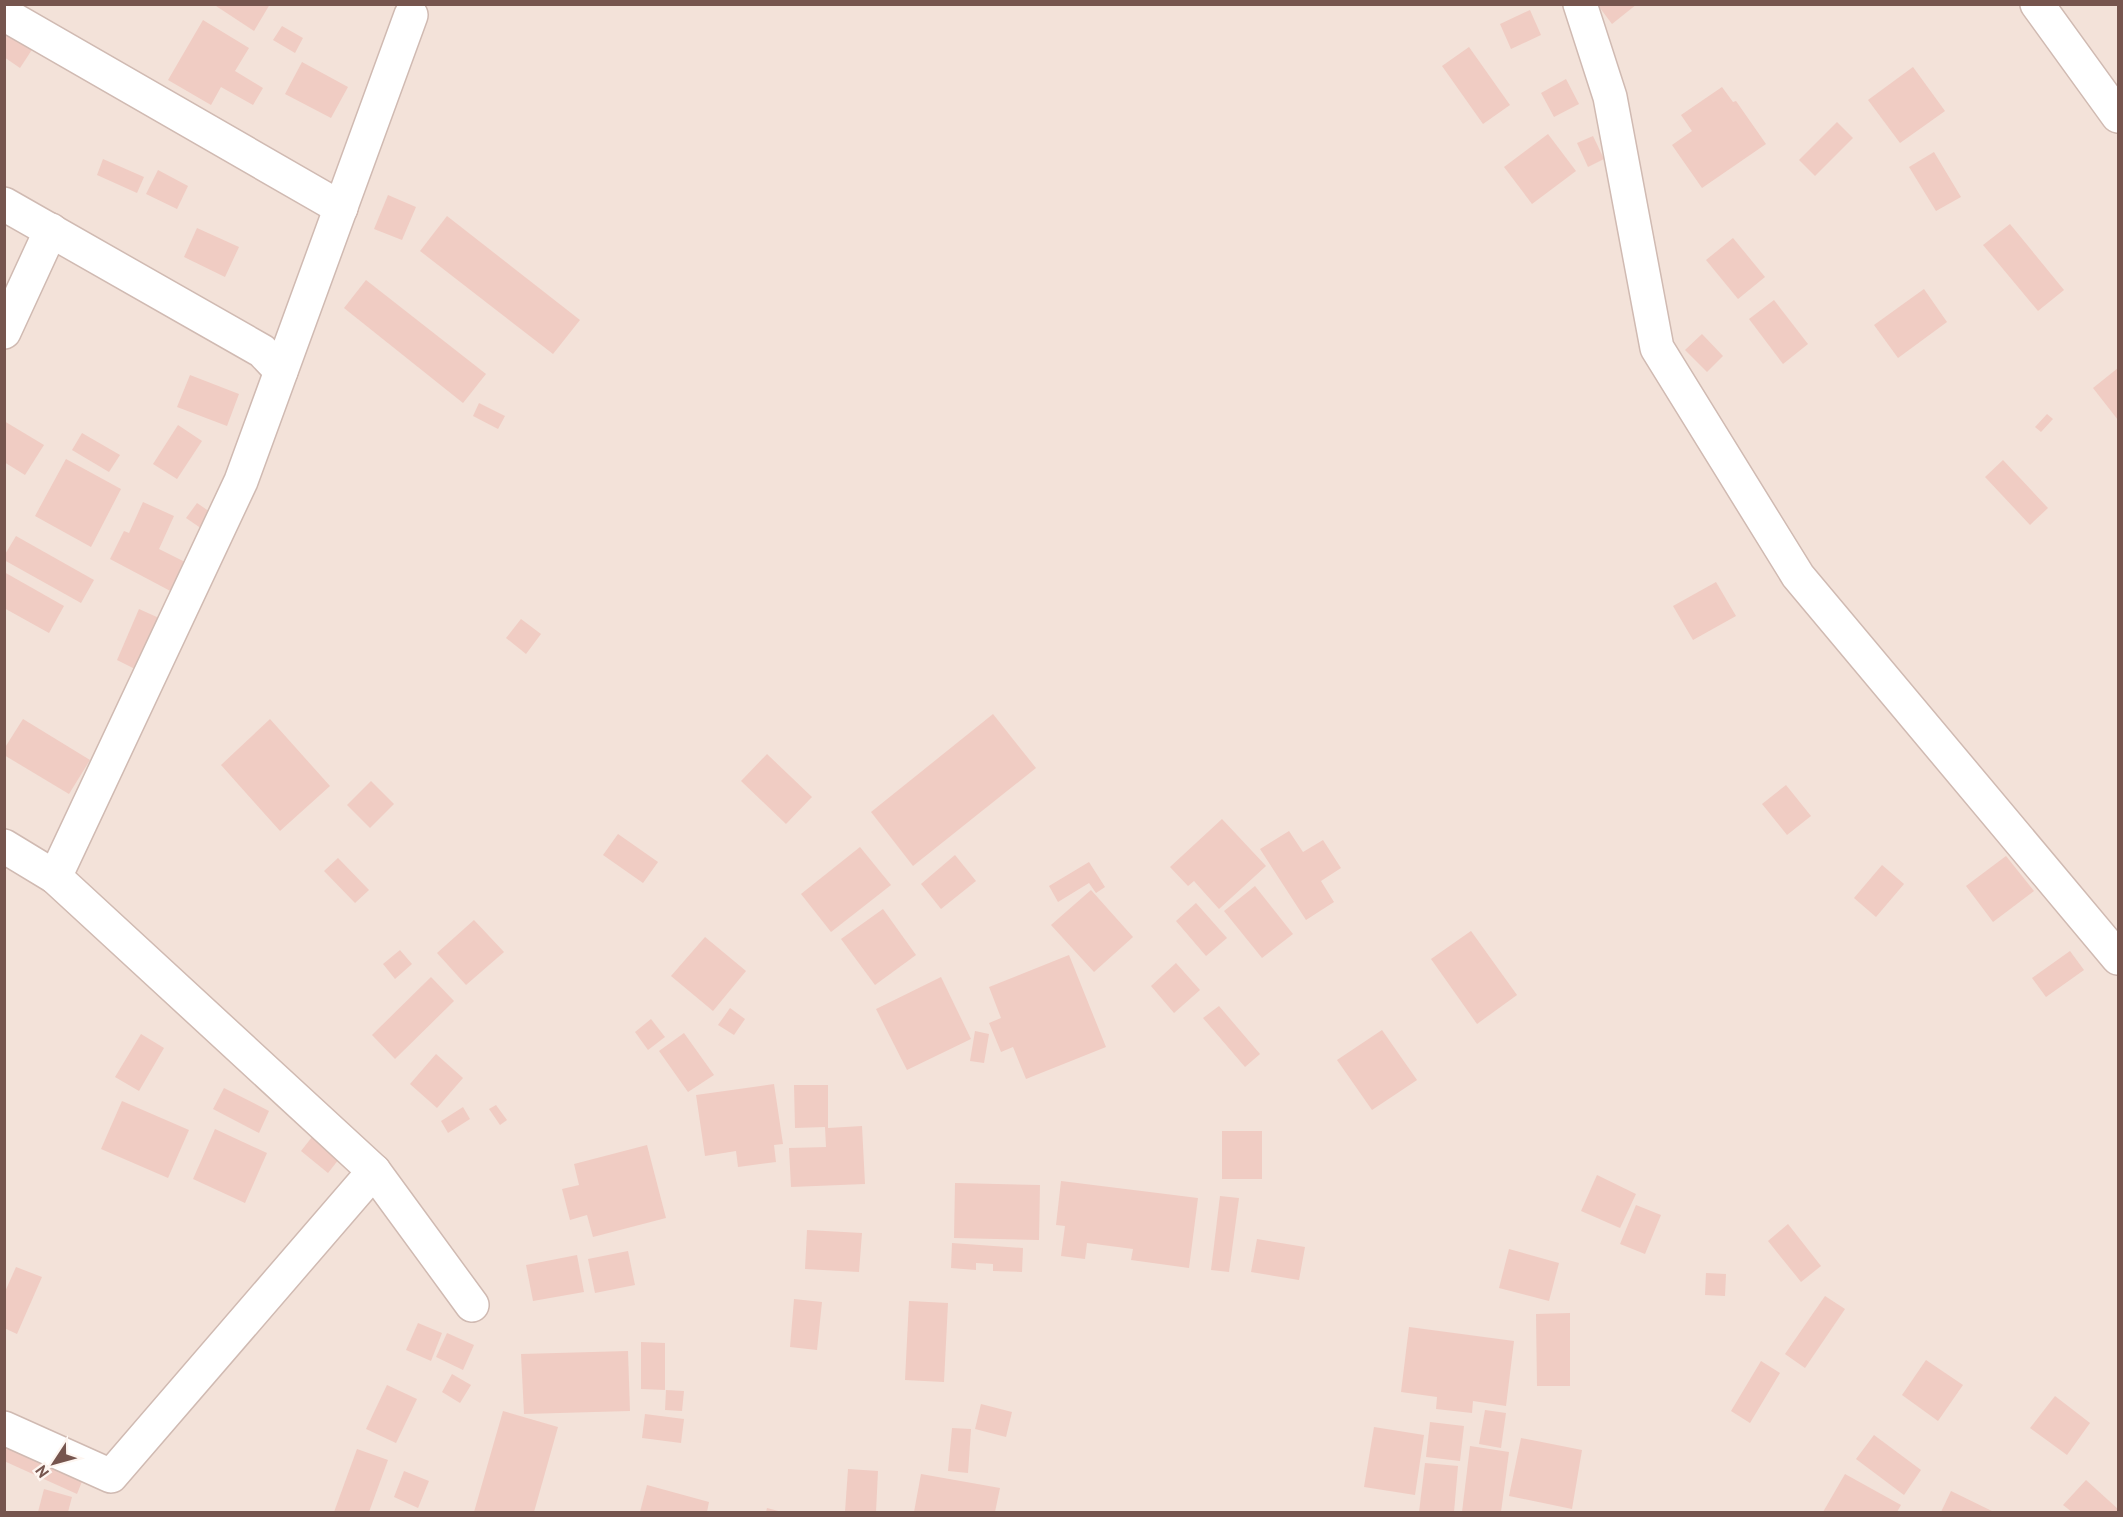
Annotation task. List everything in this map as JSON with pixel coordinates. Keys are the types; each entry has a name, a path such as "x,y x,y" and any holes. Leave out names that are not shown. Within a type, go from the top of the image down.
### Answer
{"street":[{"path":"1580,4 1610,98 1657,348 1798,576 2118,958"},
{"path":"2037,4 2118,116"},
{"path":"55,877 241,481 341,207 407,8"},
{"path":"4,14 341,207"},
{"path":"4,204 262,351 281,371"},
{"path":"4,332 51,230"},
{"path":"4,846 55,877 374,1171 472,1305"},
{"path":"4,1428 111,1476 374,1171"}],"shaded area":[{"path":"5,5 2118,5 2118,1512 5,1512"}],"building":[{"path":"213,4 270,4 254,31"},
{"path":"1597,4 1637,4 1612,24"},
{"path":"1530,10 1541,35 1511,49 1500,24"},
{"path":"203,20 249,48 235,71 263,88 253,105 221,87 211,105 168,80"},
{"path":"4,21 37,42 20,68 4,57"},
{"path":"282,26 303,38 295,53 273,40"},
{"path":"1469,47 1510,105 1483,124 1442,66"},
{"path":"302,62 348,87 331,118 285,94"},
{"path":"1913,67 1945,111 1900,143 1868,100"},
{"path":"1566,79 1579,104 1554,117 1541,93"},
{"path":"1722,87 1733,102 1736,101 1766,144 1702,188 1672,145 1692,131 1681,115"},
{"path":"1837,122 1853,138 1815,176 1799,160"},
{"path":"1548,134 1576,171 1532,204 1504,167"},
{"path":"1593,136 1604,159 1588,167 1577,143"},
{"path":"1934,152 1961,197 1936,211 1909,167"},
{"path":"103,159 144,177 137,193 97,175"},
{"path":"158,170 188,186 177,209 146,194"},
{"path":"388,195 416,207 402,240 374,229"},
{"path":"447,216 580,320 553,354 420,251"},
{"path":"2010,224 2064,290 2038,311 1983,245"},
{"path":"197,228 239,247 225,277 184,257"},
{"path":"1733,238 1765,277 1738,299 1706,260"},
{"path":"366,280 486,374 463,403 344,308"},
{"path":"1924,289 1947,322 1898,358 1874,325"},
{"path":"1774,300 1808,344 1783,364 1749,319"},
{"path":"1702,334 1723,356 1707,372 1685,350"},
{"path":"2118,368 2118,420 2093,388"},
{"path":"190,375 239,394 227,426 177,407"},
{"path":"479,403 505,416 498,429 473,416"},
{"path":"2047,414 2053,419 2041,432 2035,427"},
{"path":"4,421 44,445 25,475 4,462"},
{"path":"178,425 202,441 177,479 153,464"},
{"path":"82,433 120,455 109,472 72,450"},
{"path":"66,459 121,489 91,547 35,516"},
{"path":"2003,460 2048,508 2030,525 1985,477"},
{"path":"143,502 174,516 159,549 191,565 176,594 110,559 124,531 129,533"},
{"path":"197,503 216,516 205,531 186,518"},
{"path":"16,536 94,580 81,603 4,560"},
{"path":"4,572 64,606 49,633 4,608"},
{"path":"1716,582 1736,616 1693,640 1673,606"},
{"path":"139,609 159,618 135,669 117,660"},
{"path":"521,619 541,634 526,654 506,638"},
{"path":"993,714 1036,768 913,866 871,812"},
{"path":"23,719 90,760 69,794 4,755 4,749"},
{"path":"270,719 330,786 280,831 221,765"},
{"path":"767,754 812,797 786,824 741,781"},
{"path":"371,781 394,804 370,828 347,805"},
{"path":"1786,785 1811,816 1787,835 1762,804"},
{"path":"1222,819 1266,866 1219,909 1194,881 1188,886 1170,867"},
{"path":"1289,831 1303,852 1323,840 1341,868 1321,881 1334,902 1306,920 1260,849"},
{"path":"618,834 658,862 643,883 603,855"},
{"path":"860,847 891,885 831,932 801,894"},
{"path":"955,855 976,881 941,909 921,884"},
{"path":"2006,856 2034,891 1993,922 1966,886"},
{"path":"338,858 369,890 355,903 324,871"},
{"path":"1089,862 1105,887 1096,893 1089,883 1058,902 1049,886"},
{"path":"1882,865 1904,884 1876,917 1854,898"},
{"path":"1255,886 1293,934 1262,958 1224,911"},
{"path":"1091,890 1133,937 1094,972 1051,925"},
{"path":"1196,903 1227,938 1206,956 1176,921"},
{"path":"883,909 916,955 875,985 841,939"},
{"path":"474,920 504,952 466,985 437,953"},
{"path":"1471,931 1517,995 1477,1024 1431,959"},
{"path":"705,937 746,971 713,1011 671,976"},
{"path":"400,950 412,964 395,979 383,964"},
{"path":"2070,951 2084,970 2046,997 2032,978"},
{"path":"1069,955 1106,1047 1026,1079 1013,1047 1001,1052 989,1023 1001,1018 989,987"},
{"path":"1176,963 1200,990 1174,1013 1151,986"},
{"path":"431,977 454,1001 395,1059 372,1035"},
{"path":"941,977 971,1039 907,1070 876,1009"},
{"path":"1219,1006 1260,1054 1245,1067 1203,1018"},
{"path":"730,1008 745,1019 734,1035 718,1025"},
{"path":"651,1019 665,1037 648,1050 635,1032"},
{"path":"1382,1030 1417,1080 1372,1110 1337,1060"},
{"path":"975,1031 989,1034 984,1063 970,1061"},
{"path":"684,1033 714,1075 688,1092 659,1051"},
{"path":"141,1034 164,1048 139,1091 115,1077"},
{"path":"436,1054 463,1078 437,1108 410,1084"},
{"path":"774,1084 783,1144 774,1145 776,1162 738,1167 736,1151 705,1156 696,1095"},
{"path":"794,1085 828,1085 828,1128 862,1126 865,1184 791,1187 789,1148 826,1147 825,1127 795,1128"},
{"path":"224,1088 269,1111 259,1133 213,1109"},
{"path":"122,1101 189,1130 168,1178 101,1149"},
{"path":"496,1105 507,1120 500,1125 489,1109"},
{"path":"463,1107 470,1119 448,1133 441,1121"},
{"path":"215,1129 267,1153 245,1203 193,1179"},
{"path":"1222,1131 1262,1131 1262,1179 1222,1179"},
{"path":"312,1137 339,1159 328,1173 301,1151"},
{"path":"647,1145 666,1218 593,1237 587,1215 570,1220 562,1189 579,1185 574,1164"},
{"path":"1597,1175 1636,1194 1620,1228 1581,1211"},
{"path":"1061,1181 1198,1198 1189,1268 1131,1260 1133,1249 1087,1243 1085,1259 1061,1256 1065,1226 1056,1225"},
{"path":"955,1183 1040,1185 1039,1240 954,1238"},
{"path":"1220,1196 1239,1198 1229,1272 1211,1270"},
{"path":"1636,1205 1661,1215 1645,1254 1620,1244"},
{"path":"1788,1224 1821,1266 1801,1282 1768,1241"},
{"path":"807,1230 862,1233 859,1272 805,1269"},
{"path":"1257,1239 1305,1247 1299,1280 1251,1272"},
{"path":"952,1243 1023,1248 1022,1272 993,1271 993,1264 976,1263 976,1270 951,1268"},
{"path":"1509,1249 1559,1263 1549,1301 1499,1288"},
{"path":"628,1251 635,1285 595,1293 588,1259"},
{"path":"577,1255 584,1292 533,1301 526,1265"},
{"path":"16,1267 42,1277 17,1334 4,1328 4,1294"},
{"path":"1706,1273 1726,1274 1725,1296 1705,1295"},
{"path":"1825,1296 1845,1309 1805,1368 1785,1354"},
{"path":"794,1299 822,1302 817,1350 790,1347"},
{"path":"909,1301 948,1303 944,1382 905,1380"},
{"path":"1570,1313 1570,1386 1537,1386 1536,1314"},
{"path":"418,1323 442,1333 431,1361 406,1350"},
{"path":"1409,1327 1514,1341 1506,1406 1473,1401 1472,1413 1436,1409 1437,1397 1401,1392"},
{"path":"447,1333 474,1345 463,1370 436,1357"},
{"path":"641,1342 665,1343 665,1390 641,1389"},
{"path":"628,1351 630,1411 524,1414 521,1354"},
{"path":"1926,1360 1963,1385 1938,1421 1902,1395"},
{"path":"1761,1361 1780,1373 1750,1423 1731,1411"},
{"path":"452,1374 471,1385 460,1403 442,1392"},
{"path":"387,1385 417,1399 396,1443 366,1429"},
{"path":"666,1390 684,1391 682,1411 665,1410"},
{"path":"2055,1396 2090,1423 2067,1455 2030,1428"},
{"path":"981,1404 1012,1412 1006,1437 975,1429"},
{"path":"1485,1410 1506,1413 1501,1448 1479,1444"},
{"path":"503,1411 558,1427 534,1512 474,1512"},
{"path":"645,1414 684,1419 681,1443 642,1438"},
{"path":"1430,1422 1464,1426 1460,1461 1426,1457"},
{"path":"1374,1427 1424,1435 1415,1495 1364,1487"},
{"path":"952,1428 971,1429 968,1473 948,1471"},
{"path":"1874,1435 1921,1470 1904,1495 1856,1459"},
{"path":"1521,1438 1582,1450 1572,1509 1509,1496"},
{"path":"4,1443 83,1479 77,1494 4,1461"},
{"path":"1470,1446 1509,1452 1501,1512 1462,1512"},
{"path":"357,1449 388,1460 369,1512 334,1512"},
{"path":"1425,1463 1458,1466 1454,1512 1419,1512"},
{"path":"848,1469 878,1471 876,1512 845,1512"},
{"path":"404,1471 429,1481 418,1508 394,1497"},
{"path":"921,1474 1000,1488 995,1512 914,1512"},
{"path":"1845,1474 1901,1505 1897,1512 1823,1512"},
{"path":"2086,1480 2118,1509 2118,1512 2072,1512 2063,1505"},
{"path":"647,1485 709,1502 707,1512 640,1512"},
{"path":"44,1489 72,1497 68,1512 38,1512"},
{"path":"1951,1491 1994,1512 1941,1512"},
{"path":"767,1508 782,1512 766,1512"}]}
